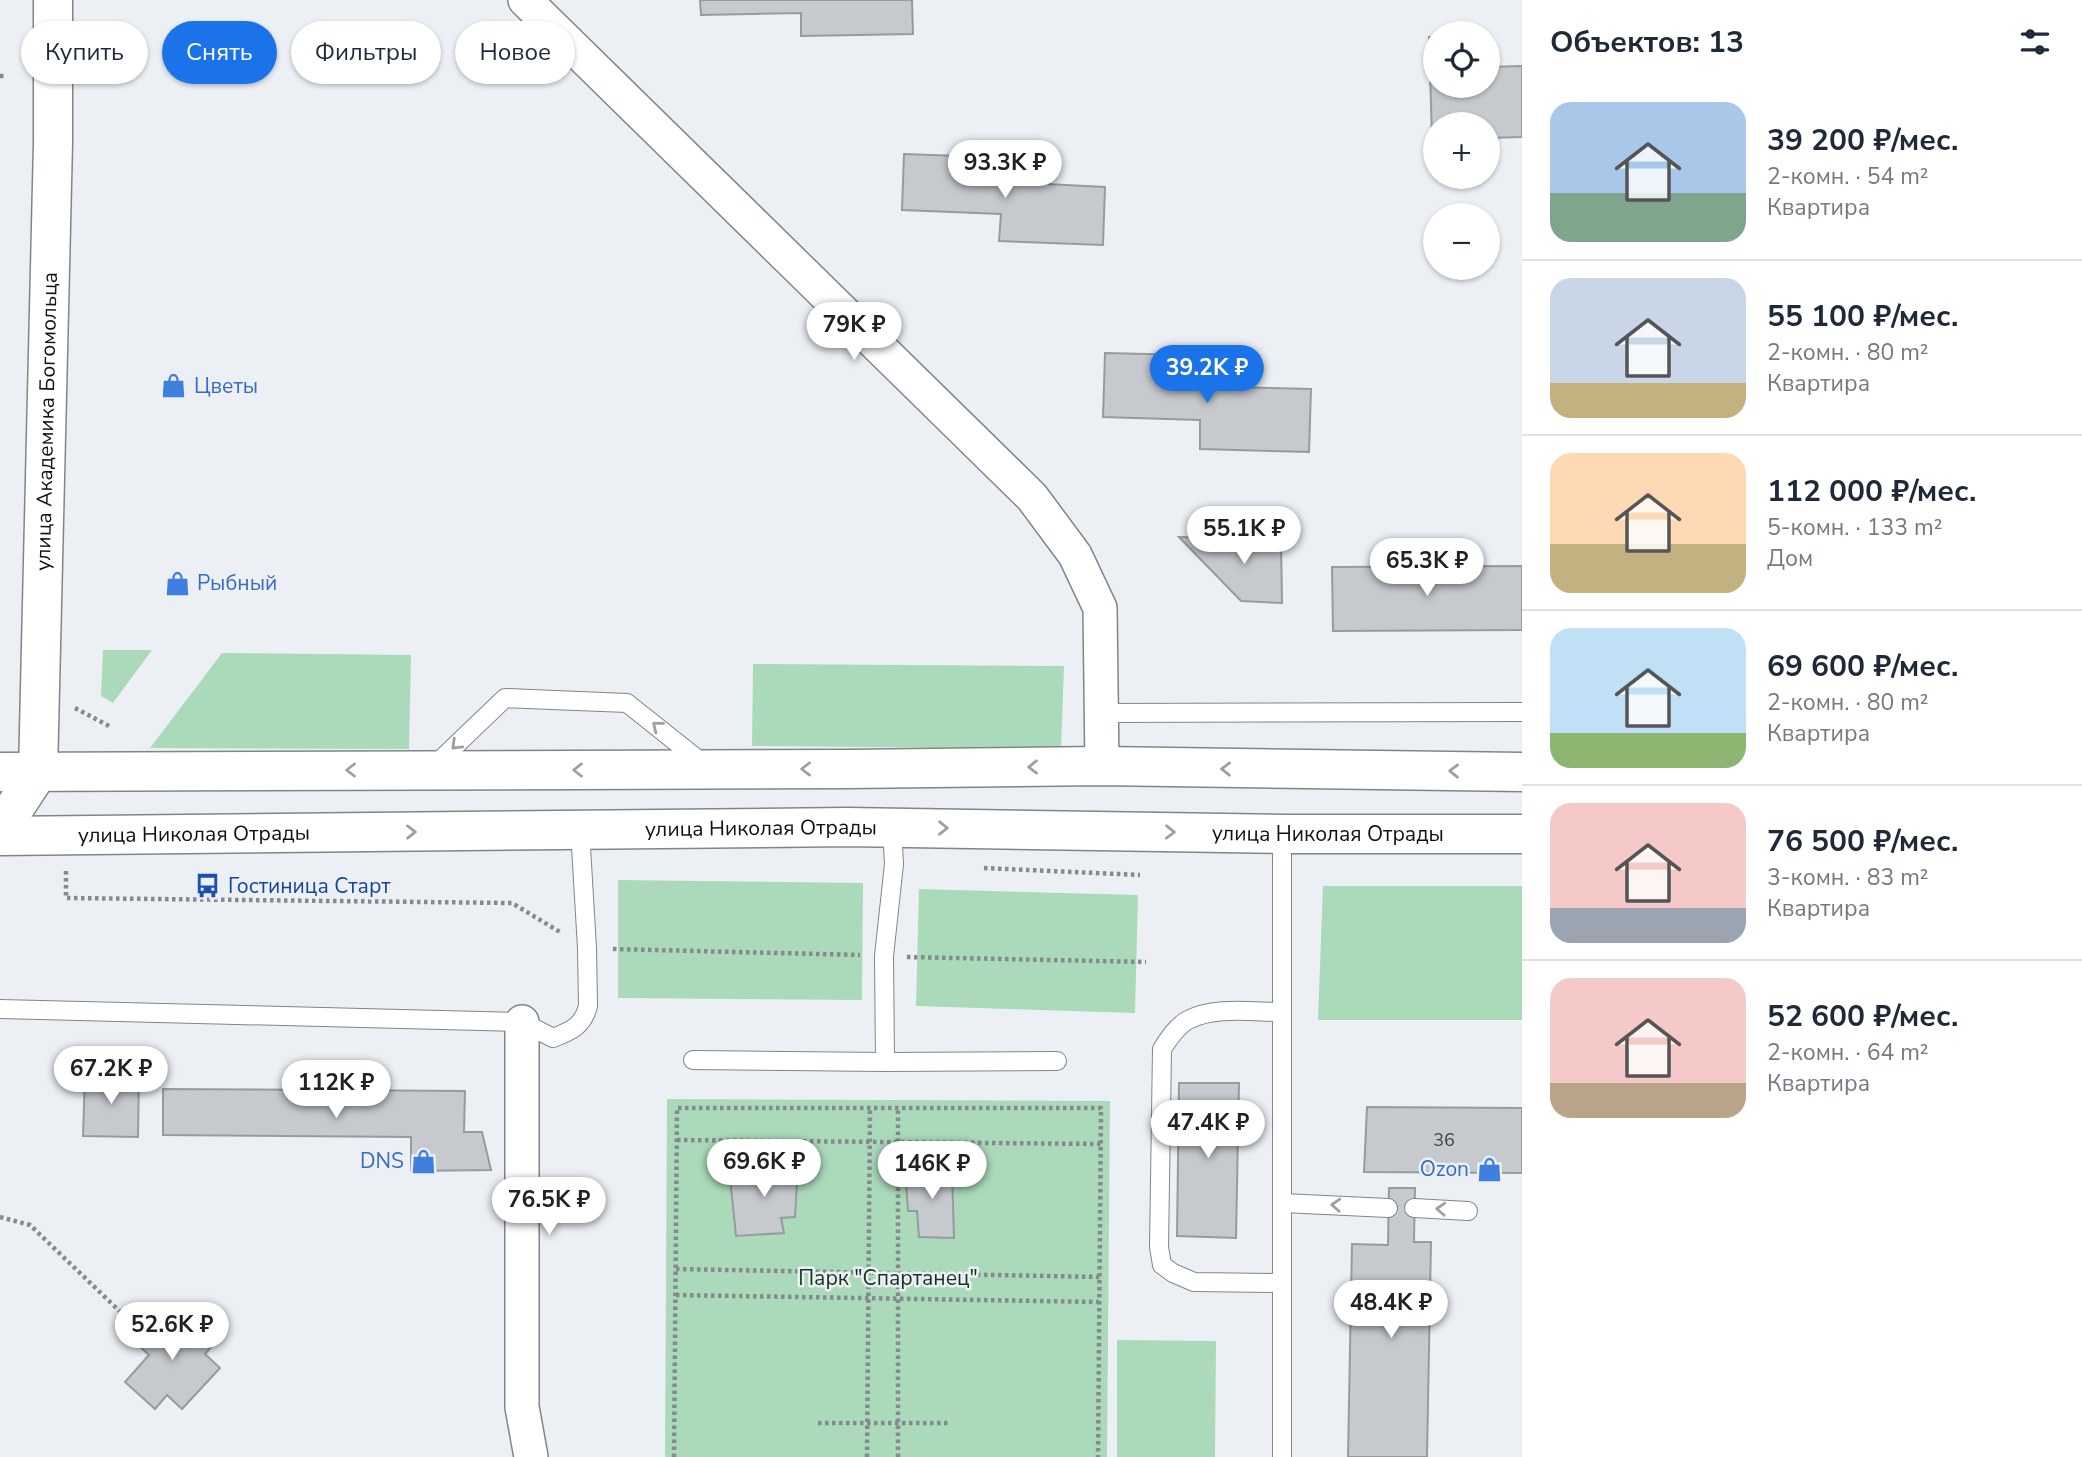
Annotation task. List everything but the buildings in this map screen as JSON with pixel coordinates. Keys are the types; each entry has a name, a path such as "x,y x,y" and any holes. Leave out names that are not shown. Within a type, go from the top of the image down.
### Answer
{"main road":[{"name":"улица Академика Богомольца","path":"38,772 53,142 53,0"},
{"path":"0,772 1102,766 1522,772"},
{"path":"0,830 38,772"},
{"name":"улица Николая Отрады","path":"0,836 892,827 1282,834 1522,834"}],"street":[{"path":"525,0 1032,498 1075,555 1100,608 1102,766"},
{"path":"522,1021 522,1407 531,1457"}],"lane":[{"path":"430,770 505,698 627,703 710,769"},
{"path":"1103,713 1522,712"},
{"path":"885,1062 884,956 894,864 892,827"},
{"path":"0,1009 522,1021 553,1038 575,1030 588,1006 580,830"},
{"path":"1282,834 1282,1457"},
{"path":"1282,1012 1216,1012 1188,1020 1171,1035 1162,1049 1159,1247 1162,1265 1194,1282 1282,1283"},
{"path":"693,1060 1057,1061"},
{"path":"1283,1203 1388,1208"},
{"path":"1414,1208 1468,1211"}],"path":[{"path":"69,705 108,726"},
{"path":"867,1457 870,1107"},
{"path":"674,1457 677,1108 870,1107 1101,1108 1098,1457"},
{"path":"898,1108 898,1457"},
{"path":"677,1140 1101,1144"},
{"path":"0,1217 30,1225 133,1324"},
{"path":"676,1269 1100,1277"},
{"path":"676,1295 1099,1302"},
{"path":"818,1423 949,1423"}],"green space":[{"path":"103,650 152,650 113,703 101,696"},
{"path":"222,653 411,655 409,749 150,748"},
{"path":"753,664 1064,666 1061,749 752,746"},
{"path":"618,880 863,883 862,1000 618,998"},
{"path":"1323,886 1522,886 1522,1020 1318,1020"},
{"path":"919,889 1138,895 1135,1013 916,1006"},
{"name":"Парк \"Спартанец\"","path":"667,1099 1110,1101 1107,1457 665,1457"},
{"path":"1117,1340 1216,1341 1215,1457 1117,1457"}],"place":[{"name":"Цветы","path":"174,386"},
{"name":"Рыбный","path":"177,583"},
{"name":"Гостиница Старт","path":"208,886"},
{"name":"DNS","path":"424,1161"},
{"name":"Ozon","path":"1489,1169"}]}
